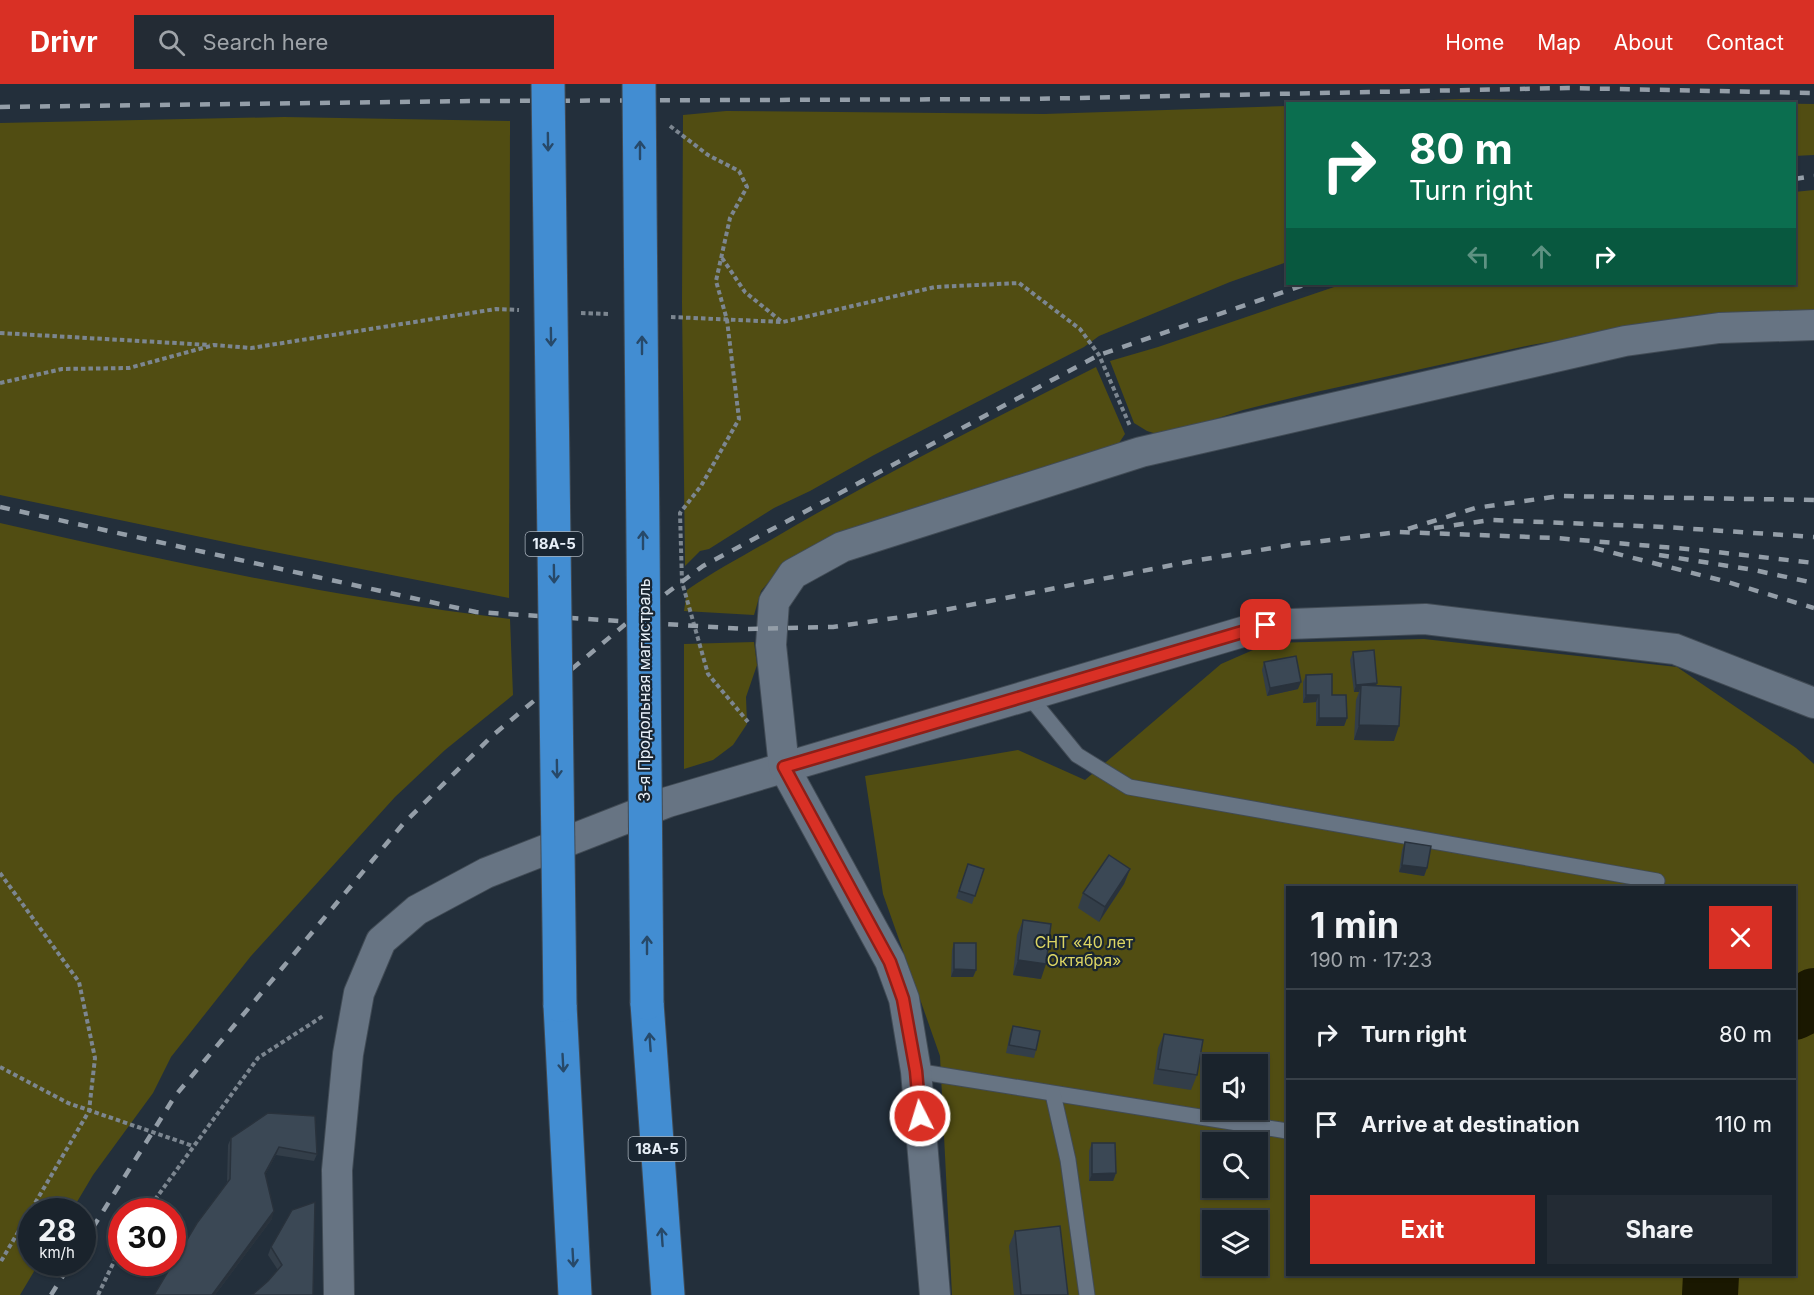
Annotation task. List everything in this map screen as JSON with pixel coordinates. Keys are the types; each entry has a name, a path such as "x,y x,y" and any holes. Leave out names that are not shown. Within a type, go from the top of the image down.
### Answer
{"highway":[{"name":"18А-5","path":"548,84 560,1005 575,1295"},
{"name":"3-я Продольная магистраль","path":"639,84 647,1003 668,1295"}],"street":[{"path":"935,1295 916,1071 903,999 890,962 784,767 771,645 774,602 793,574 842,547 1141,452 1625,341 1719,328 1814,325"},
{"path":"339,1295 337,1170 348,1054 359,993 381,941 417,910 486,873 668,802 1266,625 1425,619 1675,649 1814,703"}],"lane":[{"path":"1028,695 1077,755 1129,787 1657,881"},
{"path":"916,1071 1286,1131"},
{"path":"1053,1094 1068,1160 1087,1295"}],"path":[{"path":"669,125 708,155 739,171 747,188 730,218 716,281 727,320 739,419 701,486 680,513 682,582 708,674 754,730"},
{"path":"721,257 745,292 783,322"},
{"path":"0,333 214,345"},
{"path":"0,873 79,982 94,1058 89,1111 0,1263"},
{"path":"156,1198 258,1058 359,993"},
{"path":"0,1067 68,1103 194,1146"},
{"path":"98,1295 108,1274"}],"green space":[{"path":"1462,99 1673,102 1376,102"},
{"path":"1796,104 1814,104 1814,155 1796,156"},
{"path":"1286,106 1286,262 1230,282 1099,336 1084,347 774,508 709,549 700,551 685,566 682,303 683,115 726,111 1044,114"},
{"path":"284,117 510,121 509,598 0,495 0,123"},
{"path":"1814,190 1814,319 1637,327 1531,345 1243,410 1163,436 1147,431 1134,423 1110,361 1340,285 1796,285 1796,192"},
{"path":"1096,367 1125,434 1117,446 780,569 761,591 754,615 684,611 687,590 717,571 890,473"},
{"path":"0,523 254,578 382,601 510,619 513,695 445,750 395,797 251,956 171,1057 153,1093 93,1175 79,1198 18,1198 18,1276 31,1276 20,1295 0,1295"},
{"name":"СНТ «40 лет Октября»","path":"1424,639 1677,667 1796,748 1814,764 1814,1295 952,1295 940,1056 883,894 865,776 1018,750 1085,780 1221,664 1269,643"},
{"path":"754,642 757,665 746,697 747,724 733,745 713,760 684,769 684,644"}],"building":[{"path":"1374,650 1377,683 1356,685 1353,652"},
{"path":"1296,656 1301,682 1270,688 1264,662"},
{"path":"1332,674 1332,695 1346,695 1347,718 1319,718 1319,695 1306,695 1306,675"},
{"path":"1361,685 1401,687 1399,726 1359,725"},
{"path":"1405,842 1431,846 1427,868 1402,865"},
{"path":"1109,855 1130,869 1105,907 1083,893"},
{"path":"968,864 984,869 975,896 959,891"},
{"path":"1023,920 1051,924 1046,964 1018,960"},
{"path":"954,943 976,943 976,970 954,969"},
{"path":"1013,1026 1040,1031 1036,1050 1009,1045"},
{"path":"1164,1034 1203,1040 1197,1075 1158,1069"},
{"path":"268,1113 315,1116 317,1154 279,1147 265,1173 274,1211 212,1295 154,1295 165,1276 186,1276 186,1241 230,1179 231,1138"},
{"path":"1092,1143 1115,1143 1116,1173 1092,1174"},
{"path":"315,1202 313,1295 252,1295 282,1265 271,1247 292,1210"},
{"path":"1060,1226 1068,1295 1021,1295 1015,1231"}],"waterway":[{"path":"1796,1011 1814,996"},
{"path":"1710,1295 1711,1276"}],"railway":[{"path":"0,107 478,101 1028,99 1568,88 1814,93"},
{"path":"1796,179 1814,176"},
{"path":"96,1223 175,1096 403,824 492,736 628,622 703,566 1099,355 1304,285"},
{"path":"1408,529 1475,508 1560,496 1814,500"},
{"path":"0,507 476,612 745,629 833,627 929,613 1193,561 1297,544 1398,532 1556,538 1699,550 1814,563"},
{"path":"1434,528 1491,520 1665,527 1814,537"},
{"path":"1594,548 1724,581 1814,608"},
{"path":"1659,555 1754,570 1814,583"},
{"path":"51,1295 63,1276"}],"route":[{"path":"920,1116 916,1071 903,999 890,962 784,767 1266,625"}]}
